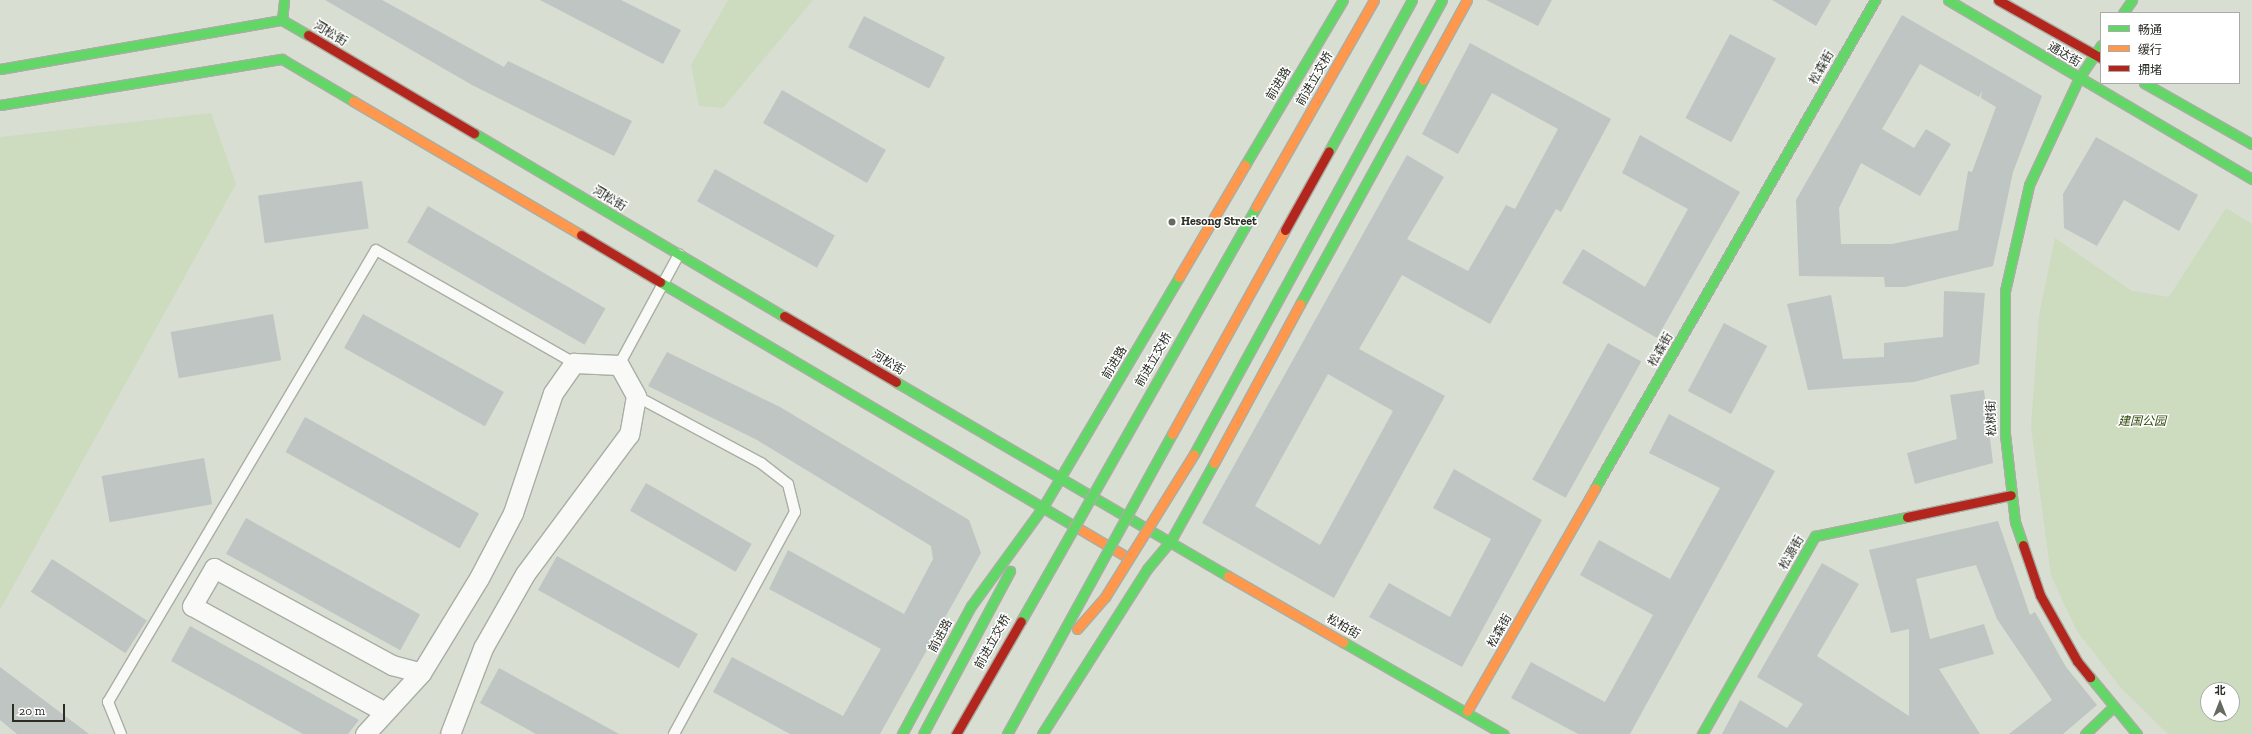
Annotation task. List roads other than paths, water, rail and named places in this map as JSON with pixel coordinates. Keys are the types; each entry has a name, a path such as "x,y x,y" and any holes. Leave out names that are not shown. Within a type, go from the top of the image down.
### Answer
{"main road":[{"path":"0,69 282,20 284,0"},
{"name":"前进路","path":"902,734 971,606 1043,507 1343,0"},
{"name":"前进立交桥","path":"956,734 1374,0"},
{"path":"1007,734 1049,662 1412,0"},
{"path":"1049,662 1105,597 1176,486 1442,0"},
{"path":"1042,734 1146,569 1170,542 1467,0"},
{"name":"松森街","path":"1467,711 1875,0"},
{"name":"通达街","path":"1948,0 2252,178"},
{"name":"通达街","path":"1998,0 2098,57"},
{"path":"2124,12 2132,0"},
{"name":"河松街","path":"282,20 1060,479 1170,542"},
{"name":"松树街","path":"2098,57 2079,78 2029,185 2011,253 2005,291 2003,401 2011,495 2028,567 2056,629 2113,707 2138,734"},
{"path":"0,105 282,59 664,283 1146,569"},
{"path":"2146,84 2252,144"},
{"name":"松源街","path":"1702,734 1815,536 2011,495"},
{"path":"923,734 1043,507"},
{"name":"松柏街","path":"1170,542 1467,711 1503,734"},
{"path":"2085,734 2113,707"}],"street":[{"path":"364,734 421,673 514,513 553,393 574,363 619,365 636,396 629,434 525,574 482,648 450,734"},
{"path":"385,712 192,606 214,568 392,665 421,673"}],"lane":[{"path":"121,734 108,702 376,250 574,363"},
{"path":"619,365 679,254"},
{"path":"636,396 761,463 788,484 795,512 674,734"}],"place":[{"name":"Hesong Street","path":"1172,222"}],"park label":[{"name":"建国公园","path":"2142,422"}]}
